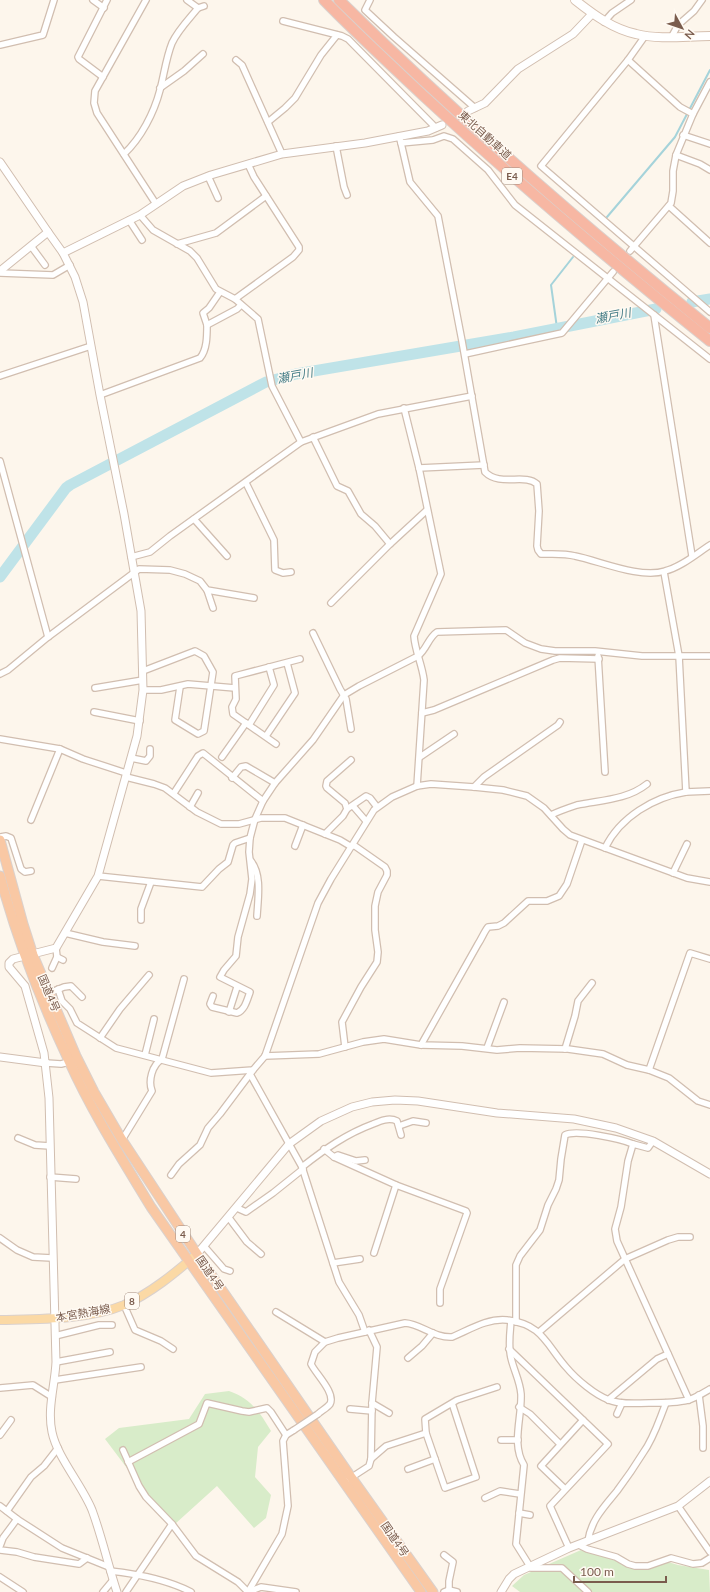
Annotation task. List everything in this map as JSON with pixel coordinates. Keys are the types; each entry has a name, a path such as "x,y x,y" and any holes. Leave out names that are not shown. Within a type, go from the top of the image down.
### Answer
{"highway":[{"name":"東北自動車道","path":"324,0 380,55 491,158 710,341"},
{"name":"東北自動車道","path":"339,0 399,58 499,150 627,260 710,328"},
{"name":"国道4号","path":"0,840 23,924 29,956 69,1062 115,1148 151,1206 418,1591"},
{"name":"国道4号","path":"0,876 4,903 29,956 49,993 91,1086 122,1140 197,1254 351,1477 433,1592"}],"main road":[{"path":"576,0 604,22 628,32 645,36 710,36"},
{"name":"本宮熱海線","path":"0,1320 55,1319 109,1310 148,1292 197,1254"}],"street":[{"path":"0,45 43,35 54,0"},
{"path":"93,0 104,8"},
{"path":"103,77 78,57 107,0"},
{"path":"146,0 103,77 94,97 95,109 156,204"},
{"path":"124,154 131,147 149,118 160,88 172,43 178,32 201,7 187,0"},
{"path":"370,0 365,10 471,110 485,103 518,69 573,34 592,14"},
{"path":"672,36 678,25 694,11 702,0"},
{"path":"604,22 612,13 627,1"},
{"path":"283,21 342,36 348,39 439,127 400,139"},
{"path":"268,122 285,108 297,95 321,55 336,35"},
{"path":"645,36 628,60 541,166 710,312"},
{"path":"160,88 184,71 203,54"},
{"path":"236,60 242,65 282,154"},
{"path":"628,60 690,112"},
{"path":"630,251 669,206 672,196 673,171 676,155 690,112 710,82"},
{"path":"683,135 710,144"},
{"path":"63,253 140,215 183,186 208,176 282,154 400,139 433,140 447,136 453,139 488,170 515,205 710,359"},
{"path":"400,139 410,182 438,216 485,472 492,478 531,480 537,484 539,511 537,546 541,554 576,556 635,572 646,573 664,572 710,545"},
{"path":"336,146 347,195"},
{"path":"676,155 700,164 710,170"},
{"path":"0,162 63,253 80,289 124,514 141,611 144,690 140,721 131,758 98,876 56,948 57,957 52,968"},
{"path":"235,299 294,257 299,250 254,177 248,164"},
{"path":"208,176 218,198"},
{"path":"177,244 216,233 266,196"},
{"path":"669,206 710,243"},
{"path":"140,215 152,230 190,251 197,258 213,286 220,292 235,299 258,319 272,386 301,442"},
{"path":"129,220 142,240"},
{"path":"0,272 48,232"},
{"path":"31,246 45,265"},
{"path":"0,272 52,275 70,266"},
{"path":"464,352 562,333 613,272"},
{"path":"100,395 200,358 206,344 207,325 203,313 209,308 220,292"},
{"path":"207,325 237,309 241,305"},
{"path":"653,314 692,556"},
{"path":"0,376 91,346"},
{"path":"131,557 150,552 170,536 246,483 263,468 301,442 378,414 472,396"},
{"path":"404,408 419,468 441,574 414,636 414,647 423,668 424,680 417,786"},
{"path":"313,437 337,486 348,491 361,514 376,526 390,544"},
{"path":"0,461 48,637"},
{"path":"419,468 484,465"},
{"path":"246,483 274,540 275,570 283,573 292,572"},
{"path":"331,603 390,544 427,510"},
{"path":"194,519 227,556"},
{"path":"0,674 8,670 48,637 139,569 170,570 200,581 207,590 213,608"},
{"path":"664,572 679,656 686,792"},
{"path":"207,590 254,598"},
{"path":"213,996 210,1004 212,1007 237,1013 241,1012 244,1008 250,992 220,977 236,956 238,937 251,886 249,852 250,838 255,818 263,801 275,783 312,740 344,695 418,656 432,635 437,632 498,629 506,630 525,642 541,649 555,651 598,651 642,656 710,656"},
{"path":"313,633 344,695 350,729"},
{"path":"143,671 195,651 204,656 213,672 204,731 198,734 175,720 180,687"},
{"path":"598,651 606,772"},
{"path":"422,713 434,710 553,660 560,658 598,659"},
{"path":"276,744 233,714 232,707 236,698 235,676 300,659"},
{"path":"266,736 295,693 287,663"},
{"path":"222,757 248,724 274,685 269,667"},
{"path":"95,688 130,684 143,680"},
{"path":"144,690 161,690 188,684 235,688"},
{"path":"94,712 140,721"},
{"path":"474,787 484,777 558,725 560,722"},
{"path":"420,757 454,734"},
{"path":"0,739 60,749 83,759 154,784 174,793 190,808 222,824 239,824 255,818 285,818 350,846 354,846 385,867 387,875 378,892 375,906 375,930 378,962 361,987 342,1022 345,1047"},
{"path":"32,820 60,749"},
{"path":"131,758 146,761 150,756 150,749"},
{"path":"174,793 200,754 207,755 232,778 263,801"},
{"path":"351,760 329,779 326,784 327,788 366,821"},
{"path":"232,778 241,767 246,766 275,783"},
{"path":"171,1174 200,1144 208,1128 265,1056 318,903 325,888 366,821 377,807 392,797 417,786 431,784 503,790 526,796 540,805 570,835 673,873 688,878 710,882"},
{"path":"551,815 576,806 598,802 638,791 647,784"},
{"path":"606,848 614,832 623,823 653,802 668,796 686,792 710,791"},
{"path":"190,808 198,793"},
{"path":"325,834 350,807 366,796 370,798 377,807"},
{"path":"295,846 303,825"},
{"path":"0,837 6,836 12,838 21,869 25,872 31,871"},
{"path":"98,876 202,887 219,868 228,862 233,845 250,838"},
{"path":"421,1044 488,927 498,926 528,901 547,901 559,896 567,884 582,840"},
{"path":"673,873 687,844"},
{"path":"250,860 256,868 258,886 257,916"},
{"path":"141,920 141,909 151,882"},
{"path":"65,933 103,942 135,946"},
{"path":"56,948 13,959 9,963 9,967 25,986 46,1063 49,1098 52,1258 56,1336 56,1362 52,1397 51,1428 58,1448 92,1510 117,1592"},
{"path":"649,1070 690,953 710,959"},
{"path":"57,957 63,960"},
{"path":"100,1038 120,1008 149,974"},
{"path":"122,1140 152,1091 150,1086 150,1078 159,1060 162,1059 184,979"},
{"path":"565,1049 578,1001 592,982"},
{"path":"49,993 71,986 82,997"},
{"path":"229,1012 238,987"},
{"path":"58,989 62,1001 70,1009 77,1022 116,1048 211,1073 251,1072"},
{"path":"488,1048 504,1002"},
{"path":"145,1055 154,1019"},
{"path":"265,1056 319,1054 363,1042 384,1039 421,1044 488,1048 497,1050 520,1048 565,1049 603,1054 628,1065 649,1070 669,1078 698,1100 710,1105"},
{"path":"0,1057 46,1063 61,1064 69,1062"},
{"path":"251,1072 302,1168 339,1282 377,1347 372,1403 371,1459 369,1466 343,1483"},
{"path":"197,1254 229,1218 289,1144 334,1114 352,1107 372,1102 395,1100 418,1101 497,1113 574,1119 616,1128 652,1141 710,1174"},
{"path":"237,1208 246,1212 273,1194 324,1149 354,1131 381,1120 395,1119 399,1126 401,1135"},
{"path":"399,1126 412,1121 426,1123"},
{"path":"529,1567 516,1544 524,1465 519,1457 518,1440 521,1395 518,1378 510,1358 509,1349 514,1322 516,1265 520,1256 540,1230 548,1205 556,1189 565,1135 575,1133 598,1135 616,1138 648,1148 652,1141"},
{"path":"18,1138 35,1145 50,1146"},
{"path":"633,1144 628,1161 621,1207 615,1229 617,1240 689,1400"},
{"path":"324,1149 334,1157 396,1185 466,1211 440,1289 440,1303"},
{"path":"334,1157 338,1155 352,1160 365,1160"},
{"path":"50,1177 76,1179"},
{"path":"374,1253 396,1185"},
{"path":"229,1218 247,1242 261,1254"},
{"path":"539,1332 625,1259 668,1240 678,1237 690,1237"},
{"path":"0,1238 17,1250 33,1257 52,1258"},
{"path":"204,1246 224,1269 230,1271"},
{"path":"334,1263 360,1259"},
{"path":"124,1304 135,1330 161,1341 173,1350"},
{"path":"276,1312 325,1342"},
{"path":"248,1592 282,1534 288,1506 283,1441 286,1435 318,1414 330,1404 331,1396 311,1362 316,1350 325,1342 405,1323 442,1336 452,1337 483,1323 497,1320 514,1322 539,1332 570,1372 581,1382 608,1400 622,1403 666,1403 689,1400 710,1389"},
{"path":"56,1336 100,1325 112,1325"},
{"path":"408,1358 422,1346 433,1333"},
{"path":"509,1349 608,1444 550,1506 569,1548"},
{"path":"56,1362 110,1352"},
{"path":"608,1400 657,1359 668,1354"},
{"path":"55,1380 141,1367"},
{"path":"0,1388 17,1385 33,1385 52,1397"},
{"path":"452,1403 476,1477 445,1488 426,1433 425,1419 457,1400 497,1387"},
{"path":"699,1395 703,1426 703,1448"},
{"path":"128,1462 198,1424 207,1403 249,1412 267,1408 286,1435"},
{"path":"372,1403 389,1413"},
{"path":"617,1414 622,1403"},
{"path":"588,1541 596,1516 617,1491 653,1437 666,1403"},
{"path":"519,1407 530,1414 560,1444"},
{"path":"350,1409 372,1411"},
{"path":"0,1435 11,1420"},
{"path":"565,1489 541,1466 583,1420"},
{"path":"371,1459 386,1446 426,1433"},
{"path":"501,1440 518,1440"},
{"path":"7,1511 31,1477 44,1466 58,1448"},
{"path":"123,1450 139,1486 146,1497 172,1524 196,1556 238,1582 248,1592"},
{"path":"408,1469 435,1459"},
{"path":"501,1592 511,1576 569,1548 678,1506 710,1481"},
{"path":"485,1498 500,1492 520,1494"},
{"path":"0,1506 17,1519 62,1548 109,1569 138,1574 179,1586 191,1592"},
{"path":"678,1506 710,1552"},
{"path":"519,1513 530,1516"},
{"path":"0,1546 3,1538 17,1519"},
{"path":"126,1592 172,1524"},
{"path":"579,1545 587,1549 616,1557 635,1566 648,1566 671,1558 693,1564 702,1563 710,1558"},
{"path":"0,1550 79,1564 87,1558"},
{"path":"444,1556 453,1562 446,1591 457,1592"},
{"path":"529,1567 562,1568 588,1592"},
{"path":"0,1577 23,1592"},
{"path":"103,1592 113,1580"},
{"path":"248,1592 261,1587 296,1592"}],"green space":[{"path":"229,1391 237,1394 254,1406 271,1431 258,1447 255,1477 271,1495 266,1518 254,1528 217,1486 175,1524 145,1492 105,1439 119,1428 189,1419 205,1394"},
{"path":"581,1550 614,1559 628,1568 643,1569 668,1562 709,1570 710,1592 520,1592 512,1586 524,1575"}],"waterway":[{"path":"607,217 675,137 710,70"},
{"path":"557,328 551,285 573,257"},
{"name":"瀬戸川","path":"692,302 710,299"},
{"name":"瀬戸川","path":"0,577 66,488 70,485 266,382 296,374 514,337 656,309"}]}
